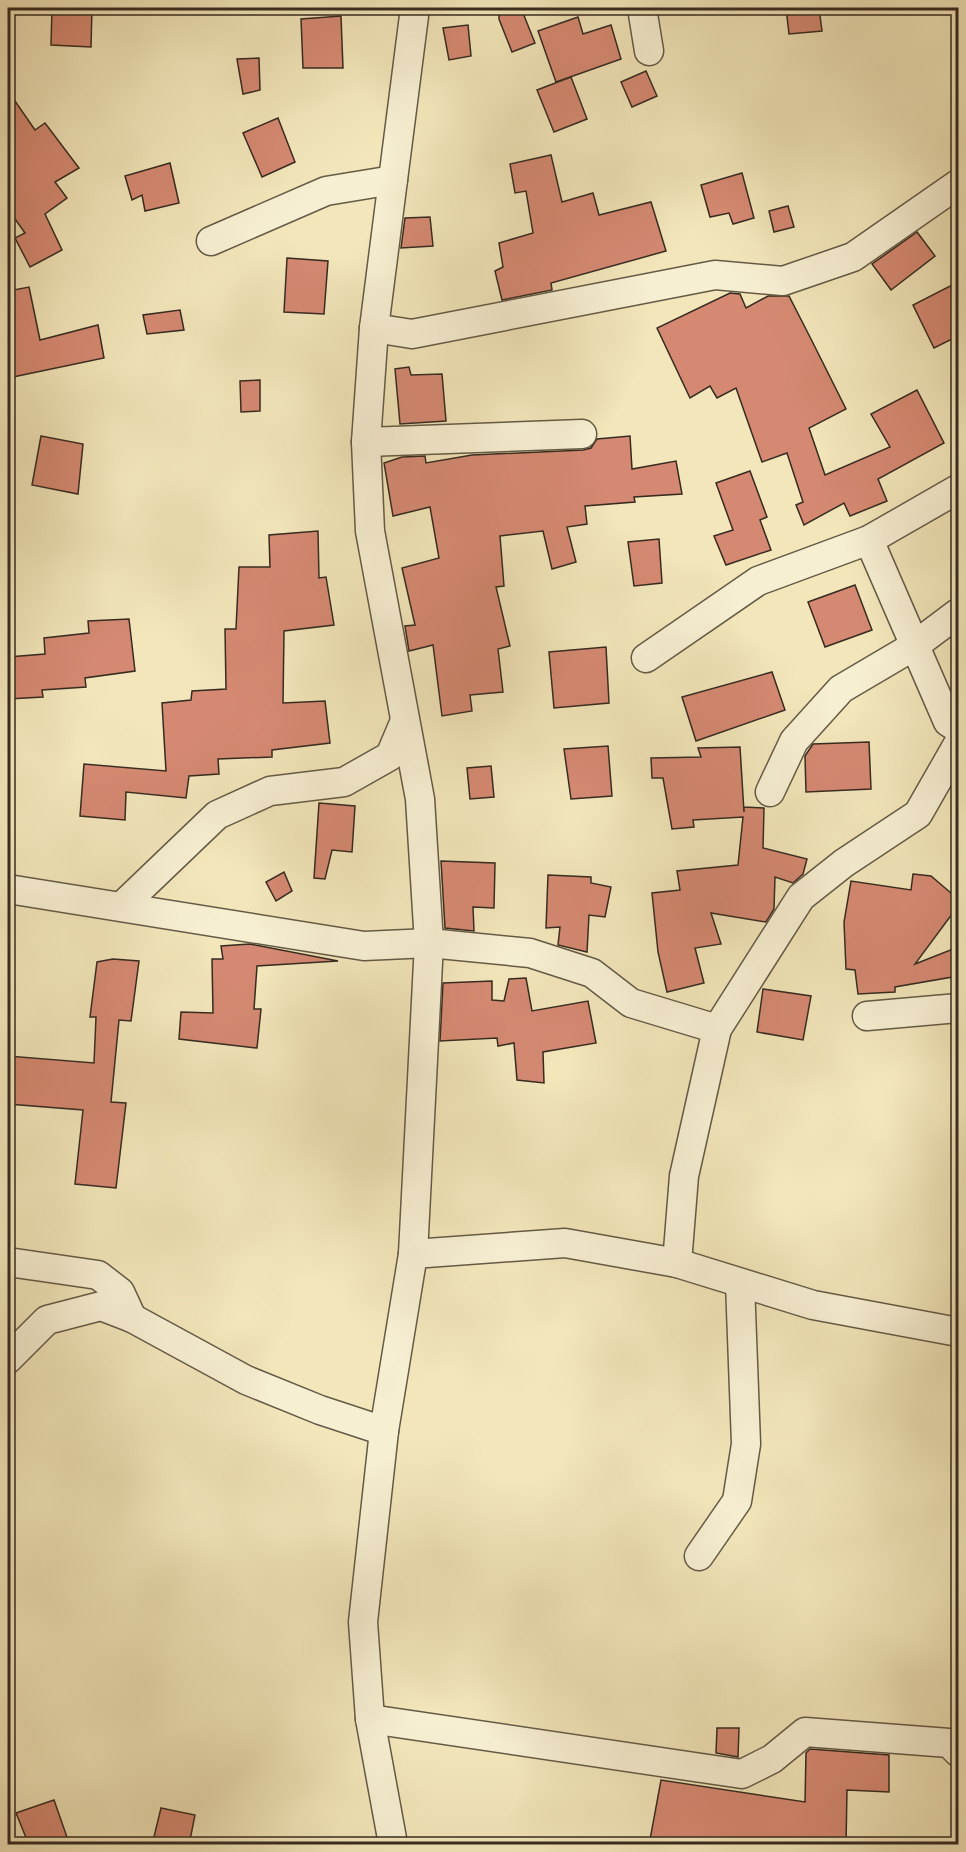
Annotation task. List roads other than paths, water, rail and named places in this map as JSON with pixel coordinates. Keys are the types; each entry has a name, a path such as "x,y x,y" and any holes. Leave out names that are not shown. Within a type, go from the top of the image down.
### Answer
{"street":[{"path":"393,1845 370,1719 363,1622 384,1431 412,1254 429,943 420,799 370,531 366,441 375,328 415,8"},
{"path":"642,8 648,51"},
{"path":"211,242 326,191 393,180"},
{"path":"375,328 412,334 715,276 783,281 853,257 958,184"},
{"path":"366,441 582,434"},
{"path":"646,658 758,581 869,540 958,489"},
{"path":"869,540 948,722 958,728"},
{"path":"770,792 794,741 841,689 914,646 958,613"},
{"path":"122,906 217,815 270,791 344,782 390,756 404,723"},
{"path":"676,1263 684,1176 717,1029 801,897 844,863 918,813 958,744"},
{"path":"8,889 364,946 429,943 530,953 592,973 631,1003 717,1029"},
{"path":"867,1016 958,1008"},
{"path":"412,1254 565,1243 676,1263 813,1305 958,1332"},
{"path":"8,1262 98,1275 120,1292 132,1318"},
{"path":"699,1556 737,1501 746,1444 740,1283"},
{"path":"8,1359 46,1320 101,1306 132,1318 246,1380 320,1410 384,1431"},
{"path":"370,1719 742,1774 772,1759 805,1732 949,1743 958,1752"}]}
